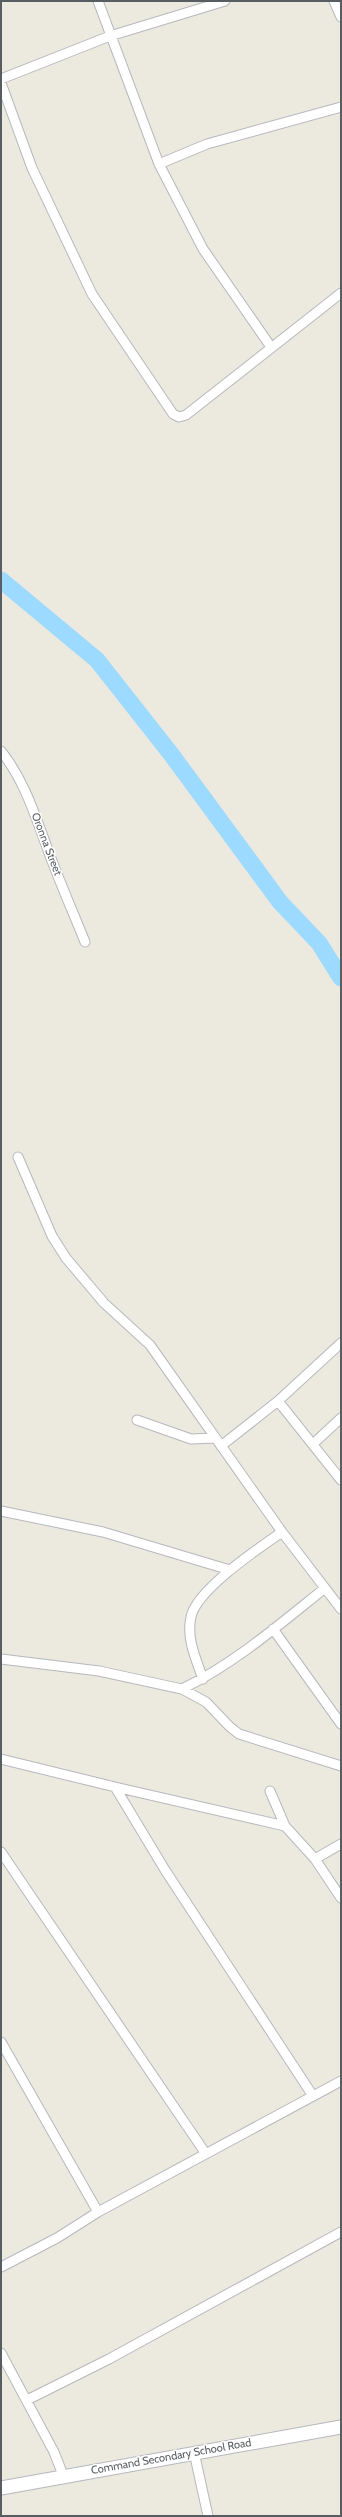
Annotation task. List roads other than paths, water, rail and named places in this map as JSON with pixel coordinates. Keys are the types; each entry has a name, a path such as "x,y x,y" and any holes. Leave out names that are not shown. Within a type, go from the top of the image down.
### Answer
{"main road":[{"name":"Command Secondary School Road","path":"1,2488 63,2475 341,2427"}],"street":[{"path":"98,1 159,164 202,249 271,347"},
{"path":"1,79 110,36 225,1"},
{"path":"334,1 341,17"},
{"path":"1,83 32,168 92,294 173,414 179,417 186,415 341,293"},
{"path":"159,164 207,144 341,107"},
{"name":"Oronna Street","path":"1,750 13,766 32,804 54,867 85,942"},
{"path":"18,1157 52,1236 66,1258 104,1303 150,1345 282,1532 341,1609"},
{"path":"221,1446 278,1400 341,1343"},
{"path":"278,1400 341,1480"},
{"path":"313,1444 341,1418"},
{"path":"137,1420 192,1439 215,1438"},
{"path":"1,1511 103,1532 230,1570"},
{"path":"203,1679 191,1641 191,1616 195,1604 230,1570 282,1532"},
{"path":"182,1690 203,1679 273,1629 326,1588"},
{"path":"273,1629 341,1724"},
{"path":"1,1659 99,1671 182,1690 206,1702 230,1728 239,1734 341,1766"},
{"path":"1,1759 115,1788 285,1826"},
{"path":"115,1788 164,1870 312,2096"},
{"path":"270,1791 285,1826 315,1859 341,1898"},
{"path":"315,1859 341,1844"},
{"path":"1,1852 206,2154"},
{"path":"1,2042 98,2212"},
{"path":"1,2267 57,2238 98,2212 341,2080"},
{"path":"27,2400 109,2359 341,2232"},
{"path":"1,2353 27,2400 63,2475"},
{"path":"194,2452 208,2516"}],"waterway":[{"path":"1,580 97,660 171,754 280,902 319,943 341,978"}]}
